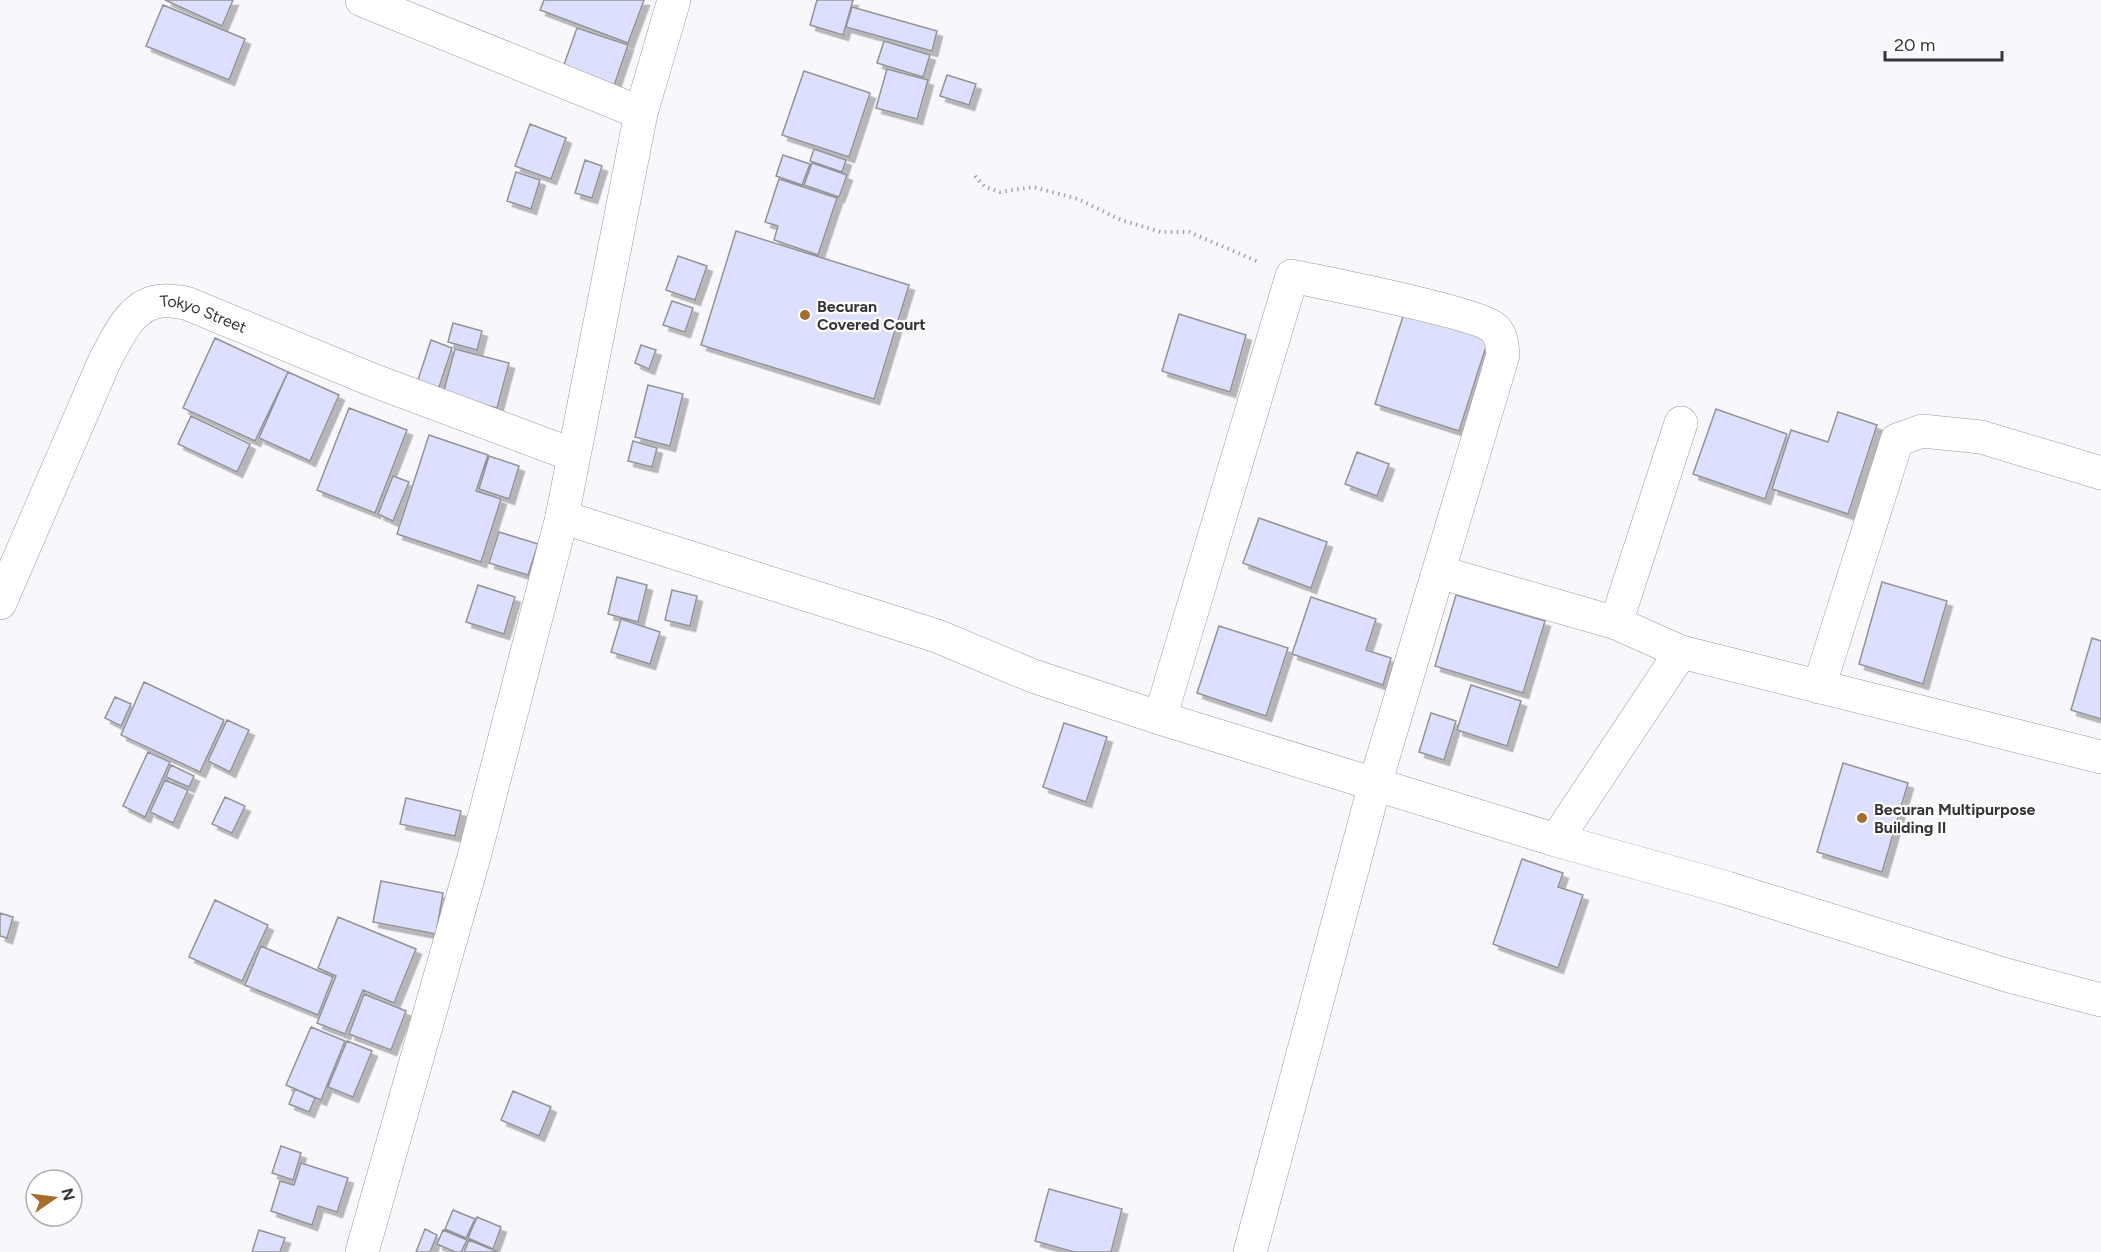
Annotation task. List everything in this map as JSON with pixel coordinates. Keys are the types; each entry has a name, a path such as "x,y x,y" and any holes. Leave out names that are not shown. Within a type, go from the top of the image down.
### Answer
{"street":[{"path":"362,0 641,113"},
{"path":"362,1252 376,1196 474,857 562,517 641,113 674,0"},
{"path":"1161,718 1292,276 1482,321 1495,328 1502,341 1503,355 1375,784 1250,1252"},
{"name":"Tokyo Street","path":"0,603 105,360 125,323 140,309 161,301 186,303 375,381 573,455"},
{"path":"1616,623 1680,423"},
{"path":"1819,687 1897,440 1922,431 1981,437 2101,473"},
{"path":"562,517 937,636 1033,676 1161,718 1556,840 1727,888 2006,975 2101,1000"},
{"path":"1439,572 1616,623 1680,652 2101,757"},
{"path":"1556,840 1680,652"}],"path":[{"path":"975,176 985,188 1000,192 1033,187 1078,199 1121,220 1161,232 1189,232 1292,276"}],"building":[{"path":"165,0 233,0 222,26"},
{"path":"544,0 644,0 628,43 540,10"},
{"path":"817,0 853,0 843,35 810,25"},
{"path":"163,5 245,39 229,80 146,46"},
{"path":"852,7 937,31 932,51 846,27"},
{"path":"577,28 628,45 611,94 560,76"},
{"path":"884,41 930,55 923,77 877,63"},
{"path":"887,69 928,80 917,119 876,108"},
{"path":"804,71 870,93 849,157 782,135"},
{"path":"947,75 976,84 969,105 940,96"},
{"path":"530,124 566,138 551,179 515,166"},
{"path":"814,149 846,160 842,172 810,161"},
{"path":"783,155 810,164 802,185 776,176"},
{"path":"585,160 602,166 592,198 575,193"},
{"path":"812,163 847,175 839,197 804,185"},
{"path":"516,172 540,180 531,209 507,201"},
{"path":"779,179 837,198 818,255 774,240 778,226 765,222"},
{"name":"Becuran Covered Court","path":"736,231 909,285 874,399 701,345"},
{"path":"678,256 707,266 695,300 666,290"},
{"path":"672,301 693,308 685,332 663,325"},
{"path":"1406,307 1490,334 1459,431 1375,404"},
{"path":"1179,314 1246,335 1230,392 1162,371"},
{"path":"453,323 482,331 477,350 448,342"},
{"path":"215,338 288,372 255,441 183,408"},
{"path":"431,340 452,348 438,390 417,383"},
{"path":"641,345 656,350 649,369 635,363"},
{"path":"455,349 509,363 497,408 443,394"},
{"path":"288,372 339,395 310,461 259,438"},
{"path":"648,385 683,394 670,446 635,437"},
{"path":"349,408 407,430 375,513 317,490"},
{"path":"1716,409 1787,434 1765,499 1693,474"},
{"path":"1838,412 1877,425 1848,514 1772,489 1791,430 1828,442"},
{"path":"191,416 250,444 237,472 178,444"},
{"path":"429,435 488,455 476,491 501,499 481,562 397,534"},
{"path":"633,441 657,448 652,467 628,461"},
{"path":"1357,452 1389,464 1377,496 1345,484"},
{"path":"489,456 519,466 509,499 479,489"},
{"path":"393,476 409,482 393,521 378,514"},
{"path":"1259,518 1327,542 1311,588 1243,563"},
{"path":"499,532 538,544 528,575 489,563"},
{"path":"617,577 647,585 638,622 608,614"},
{"path":"1882,582 1947,601 1923,684 1859,664"},
{"path":"478,585 515,597 504,634 466,622"},
{"path":"672,590 697,596 690,626 665,620"},
{"path":"1456,595 1545,621 1523,693 1435,666"},
{"path":"1311,597 1376,619 1366,650 1391,658 1383,685 1292,654"},
{"path":"621,619 660,632 650,664 611,652"},
{"path":"1219,626 1288,648 1266,716 1197,693"},
{"path":"2092,638 2101,641 2101,719 2071,710"},
{"path":"144,682 224,720 200,772 121,735"},
{"path":"1471,685 1521,701 1507,746 1457,730"},
{"path":"115,697 131,704 121,726 105,718"},
{"path":"1431,713 1456,721 1444,760 1419,752"},
{"path":"227,720 249,730 230,772 208,761"},
{"path":"1064,723 1107,737 1086,802 1043,787"},
{"path":"148,752 170,762 145,817 123,806"},
{"name":"Becuran Multipurpose Building II","path":"1843,763 1908,783 1882,872 1817,852"},
{"path":"171,765 194,776 189,787 166,777"},
{"path":"165,780 188,790 173,823 150,812"},
{"path":"225,797 245,806 232,833 212,824"},
{"path":"406,798 461,811 455,836 400,824"},
{"path":"1522,859 1563,873 1558,887 1583,895 1558,968 1493,944"},
{"path":"381,881 443,893 436,934 373,922"},
{"path":"215,900 268,925 242,981 189,957"},
{"path":"0,913 13,917 7,938 0,936"},
{"path":"338,917 416,949 394,1003 363,990 345,1034 317,1023 336,976 318,968"},
{"path":"261,946 333,977 318,1015 245,985"},
{"path":"364,994 406,1011 391,1050 349,1034"},
{"path":"311,1027 345,1041 321,1100 286,1085"},
{"path":"347,1041 372,1051 353,1097 328,1087"},
{"path":"295,1089 315,1098 309,1112 289,1104"},
{"path":"513,1091 551,1107 539,1136 501,1120"},
{"path":"281,1146 301,1153 293,1180 272,1173"},
{"path":"301,1163 348,1178 337,1212 318,1206 312,1225 271,1211 280,1181 294,1185"},
{"path":"1049,1189 1122,1209 1111,1252 1074,1252 1035,1241"},
{"path":"453,1210 475,1219 466,1238 445,1229"},
{"path":"477,1217 501,1227 493,1249 468,1238"},
{"path":"425,1229 437,1235 430,1252 416,1252"},
{"path":"259,1230 285,1238 280,1252 252,1252"},
{"path":"443,1230 467,1240 461,1252 455,1252 437,1244"},
{"path":"469,1240 498,1252 464,1252"}],"place":[{"name":"Becuran Covered Court","path":"805,315"},
{"name":"Becuran Multipurpose Building II","path":"1862,818"}]}
